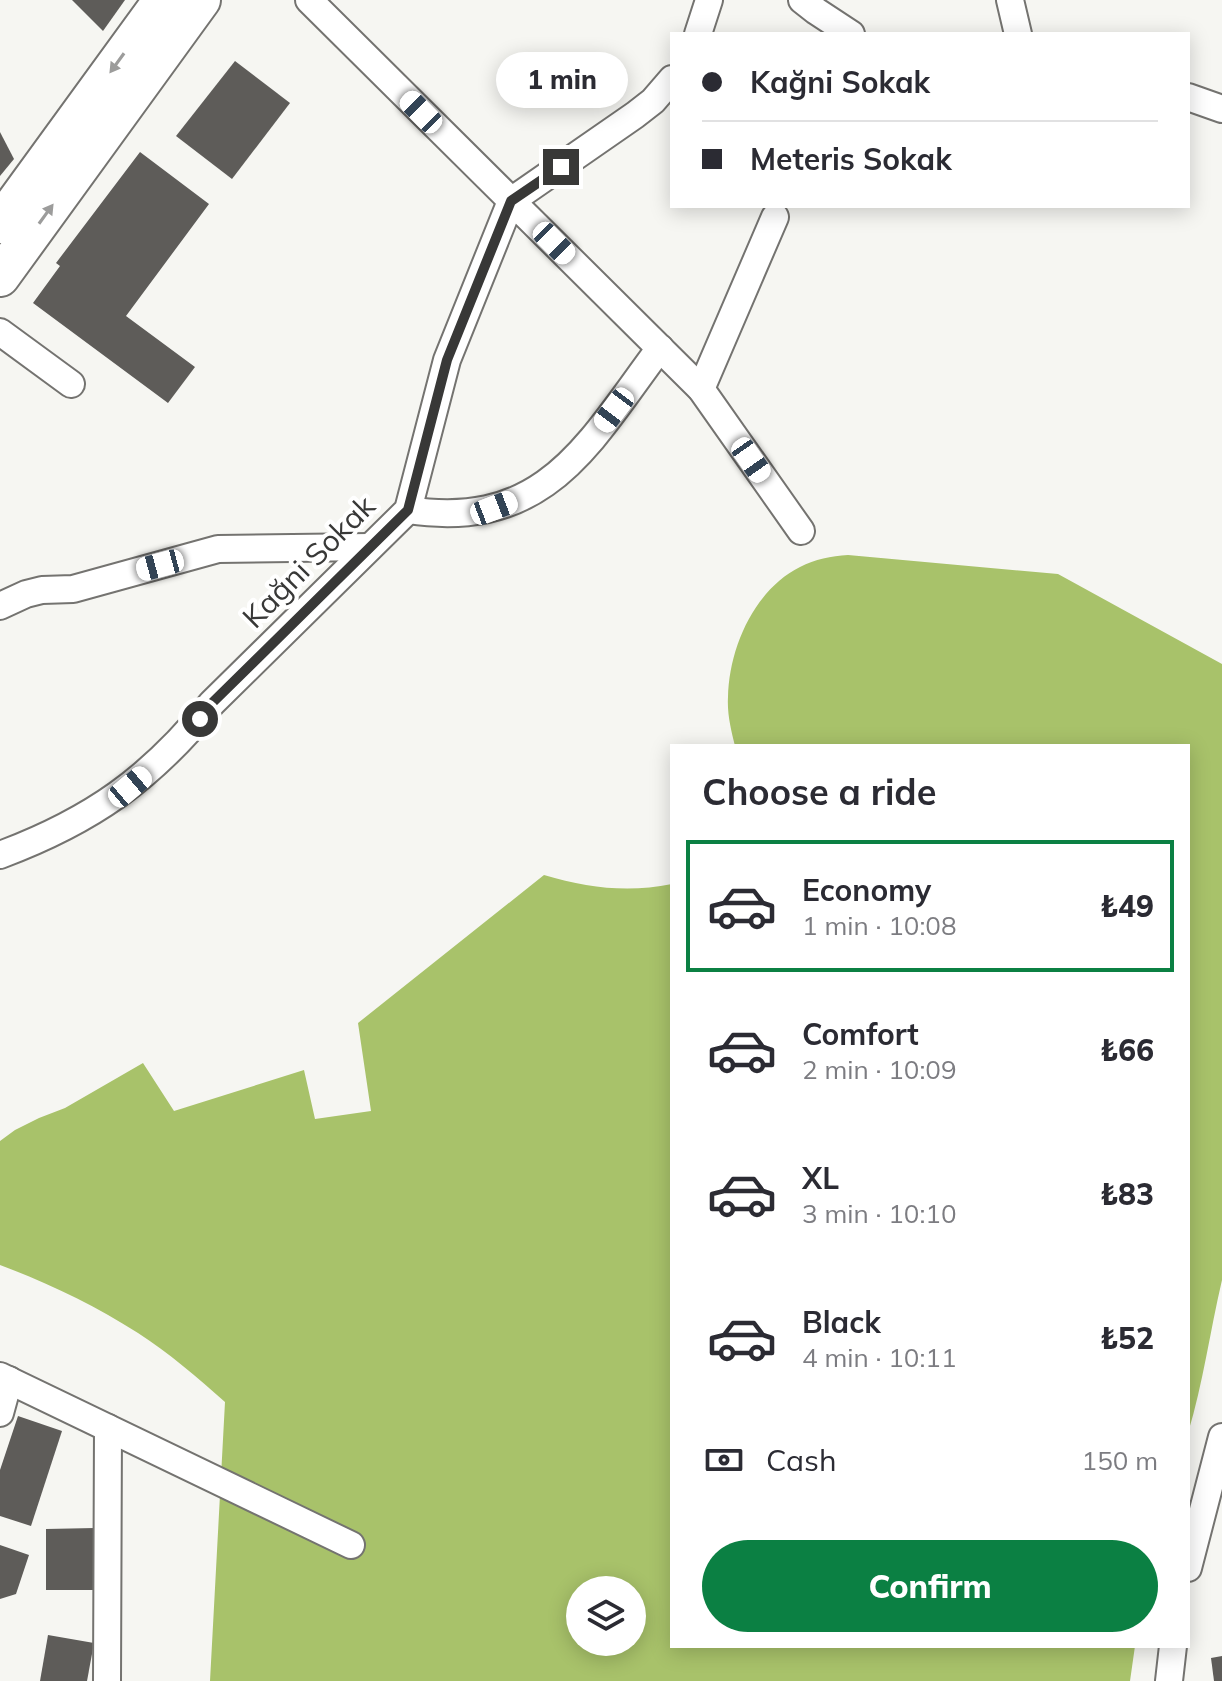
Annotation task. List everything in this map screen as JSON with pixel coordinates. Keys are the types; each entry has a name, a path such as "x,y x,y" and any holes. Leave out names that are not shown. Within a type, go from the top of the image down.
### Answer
{"main road":[{"path":"0,224 163,0"},
{"path":"0,277 201,0"}],"street":[{"path":"309,0 701,389 801,531"},
{"path":"699,32 709,0"},
{"path":"802,0 848,32"},
{"path":"1010,0 1018,32"},
{"path":"511,201 635,115 670,81"},
{"path":"1190,98 1222,109"},
{"name":"Kağni Sokak","path":"0,855 63,828 130,787 169,753 212,703 408,510 447,360 511,201"},
{"path":"701,389 775,217"},
{"path":"0,332 71,384"},
{"path":"408,510 436,514 494,508 522,498 544,485 565,470 583,451 660,348"},
{"path":"0,606 26,594 73,589 218,549 370,547"},
{"path":"0,1413 5,1378 351,1545"},
{"path":"107,1681 108,1428"},
{"path":"1190,1561 1221,1450"},
{"path":"1169,1681 1173,1648"}],"green space":[{"path":"848,555 1058,574 1222,664 1222,1280 1190,1426 1190,744 735,744 728,710 729,678 747,622 769,590 784,577 811,562"},
{"path":"544,875 608,888 670,884 670,1648 1135,1648 1130,1681 210,1681 225,1402 172,1357 121,1323 70,1295 0,1265 0,1141 15,1130 65,1108 143,1063 174,1111 304,1070 315,1119 371,1111 358,1023"}],"building":[{"path":"72,0 125,0 103,31"},
{"path":"235,61 290,103 232,179 176,136"},
{"path":"0,132 14,159 0,176"},
{"path":"140,152 209,204 126,316 195,367 168,403 33,303 60,266 56,263"},
{"path":"18,1416 62,1431 31,1526 0,1516 0,1470"},
{"path":"95,1528 96,1590 46,1590 46,1529"},
{"path":"0,1545 29,1555 16,1594 0,1599"},
{"path":"48,1635 94,1643 87,1681 40,1681"},
{"path":"1222,1656 1222,1681 1214,1681 1211,1658"}],"route":[{"path":"200,719 212,703 408,510 447,360 511,201 561,167"}]}
